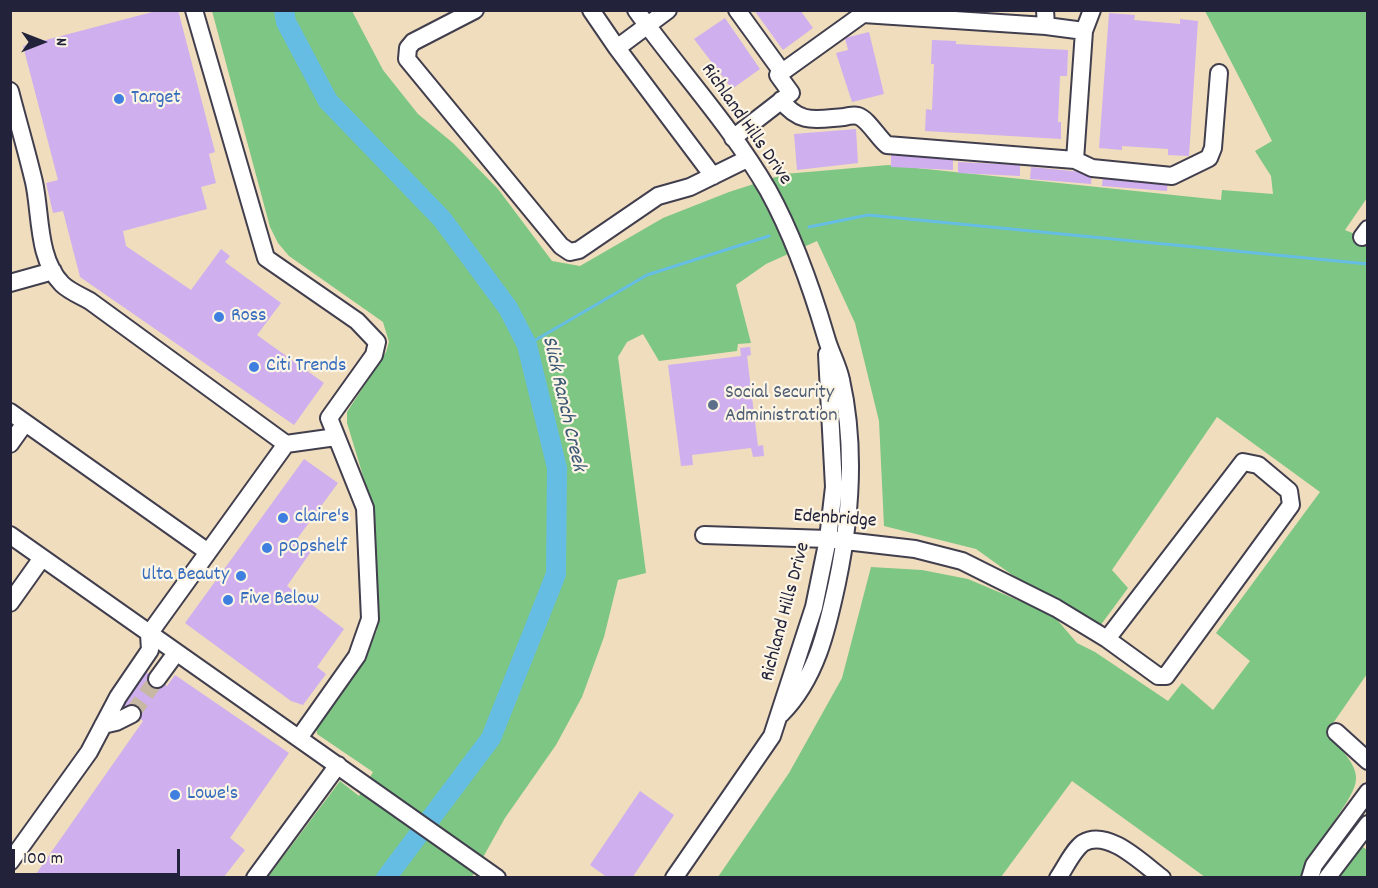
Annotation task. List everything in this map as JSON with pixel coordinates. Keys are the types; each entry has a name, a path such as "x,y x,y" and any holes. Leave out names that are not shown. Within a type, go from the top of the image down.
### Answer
{"street":[{"path":"194,10 266,258 357,321 377,342 374,355 329,418 364,508 370,619 357,656 299,738"},
{"path":"475,10 413,42 408,48 407,59 561,246 570,252 579,250 658,196 690,187 747,159"},
{"path":"591,10 713,176"},
{"name":"Richland Hills Drive","path":"636,10 733,138 768,189 801,258 827,341 841,377 847,413 850,478 837,540 831,611 816,659 797,699 782,714 764,751 674,878"},
{"path":"617,48 668,10"},
{"path":"737,10 782,72"},
{"path":"1075,160 1084,31 1092,10"},
{"path":"733,138 790,93 778,75 863,12 1046,18 1084,31"},
{"path":"781,100 791,113 803,118 857,116 867,122 876,137 887,145 1075,160 1092,168 1172,176 1209,158 1213,148 1219,73"},
{"path":"10,91 34,181 37,216 53,271 62,284 96,306 286,444 336,437"},
{"path":"10,283 53,271"},
{"path":"10,412 208,552"},
{"path":"10,444 25,423"},
{"path":"10,862 72,779 150,651 149,634 286,444"},
{"name":"Edenbridge","path":"704,535 837,540 915,549 962,561 1056,608 1107,639 1158,676 1166,676 1291,505 1289,491 1258,465 1243,462 1107,639"},
{"path":"10,536 363,781 497,878"},
{"path":"10,603 42,558"},
{"path":"158,679 176,653"},
{"path":"103,725 116,722 132,714"},
{"path":"1336,732 1368,761"},
{"path":"255,878 338,765"},
{"path":"1310,878 1314,865 1368,792"},
{"path":"1327,878 1368,824"},
{"path":"1058,878 1082,844 1094,840 1107,841 1162,878"}],"green space":[{"path":"212,11 352,11 383,70 418,114 453,143 498,189 552,261 580,266 663,218 729,192 785,174 888,165 1221,200 1222,190 1273,194 1271,176 1255,151 1272,141 1205,11 1367,11 1367,198 1345,230 1367,239 1367,674 1327,732 1349,759 1356,777 1350,796 1332,825 1367,850 1367,877 1205,877 1072,781 1001,877 718,877 789,773 842,678 871,567 922,570 968,579 1053,615 1077,643 1095,652 1168,701 1182,683 1213,710 1250,661 1216,633 1320,492 1217,417 1112,570 1128,588 1100,626 1018,579 976,549 884,526 879,421 855,323 817,241 766,264 736,285 751,343 738,344 737,351 659,361 643,334 627,342 618,357 646,573 618,580 604,637 582,697 556,745 505,818 472,877 268,877 340,781 359,796 373,772 317,734 316,727 365,658 377,630 378,611 371,502 347,423 347,412 386,352 389,342 383,322 289,256 278,243 270,227"}],"building":[{"name":"Target","path":"160,10 178,10 215,152 209,154 216,183 201,187 207,209 123,231 126,246 191,290 221,249 230,256 225,262 281,303 257,335 324,383 294,425 80,277 63,211 53,213 46,183 58,180 23,46"},
{"path":"754,10 800,10 813,28 783,50"},
{"path":"1109,13 1135,15 1134,20 1180,24 1180,19 1198,21 1189,156 1168,155 1168,149 1122,146 1122,150 1099,148"},
{"path":"725,18 760,69 732,89 694,39"},
{"path":"869,32 884,94 852,102 836,53 848,50 845,38"},
{"path":"932,40 956,41 956,44 1068,50 1067,76 1060,76 1058,122 1061,122 1061,139 925,131 926,109 932,110 934,64 931,64"},
{"path":"856,129 858,163 797,170 794,134"},
{"path":"891,155 953,158 953,170 891,167"},
{"path":"958,162 1020,165 1020,176 958,173"},
{"path":"1031,167 1092,173 1091,184 1030,179"},
{"path":"1103,175 1168,179 1167,191 1102,186"},
{"name":"Social Security Administration","path":"750,347 751,355 747,356 758,446 763,445 764,456 753,457 751,448 692,455 693,465 681,466 668,365 741,356 740,348"},
{"path":"304,459 338,483 297,539 312,550 287,586 344,629 317,667 326,674 303,705 291,701 185,623"},
{"name":"Lowe's","path":"142,669 167,686 175,675 289,753 230,838 245,850 223,878 41,878 36,874 143,721 120,705"},
{"path":"640,791 674,815 632,878 608,878 590,865"}],"waterway":[{"name":"Slick Ranch Creek","path":"284,10 286,22 328,101 442,219 508,308 527,345 557,468 556,574 491,738 386,878"},
{"path":"809,227 868,215 1368,264"},
{"path":"527,345 647,275 769,236"}],"tunnel":[{"path":"132,714 157,679"}],"place":[{"name":"Target","path":"119,99"},
{"name":"Ross","path":"219,317"},
{"name":"Citi Trends","path":"254,367"},
{"name":"Social Security Administration","path":"713,405"},
{"name":"claire's","path":"283,518"},
{"name":"pOpshelf","path":"267,548"},
{"name":"Ulta Beauty","path":"241,576"},
{"name":"Five Below","path":"228,600"},
{"name":"Lowe's","path":"175,795"}]}
